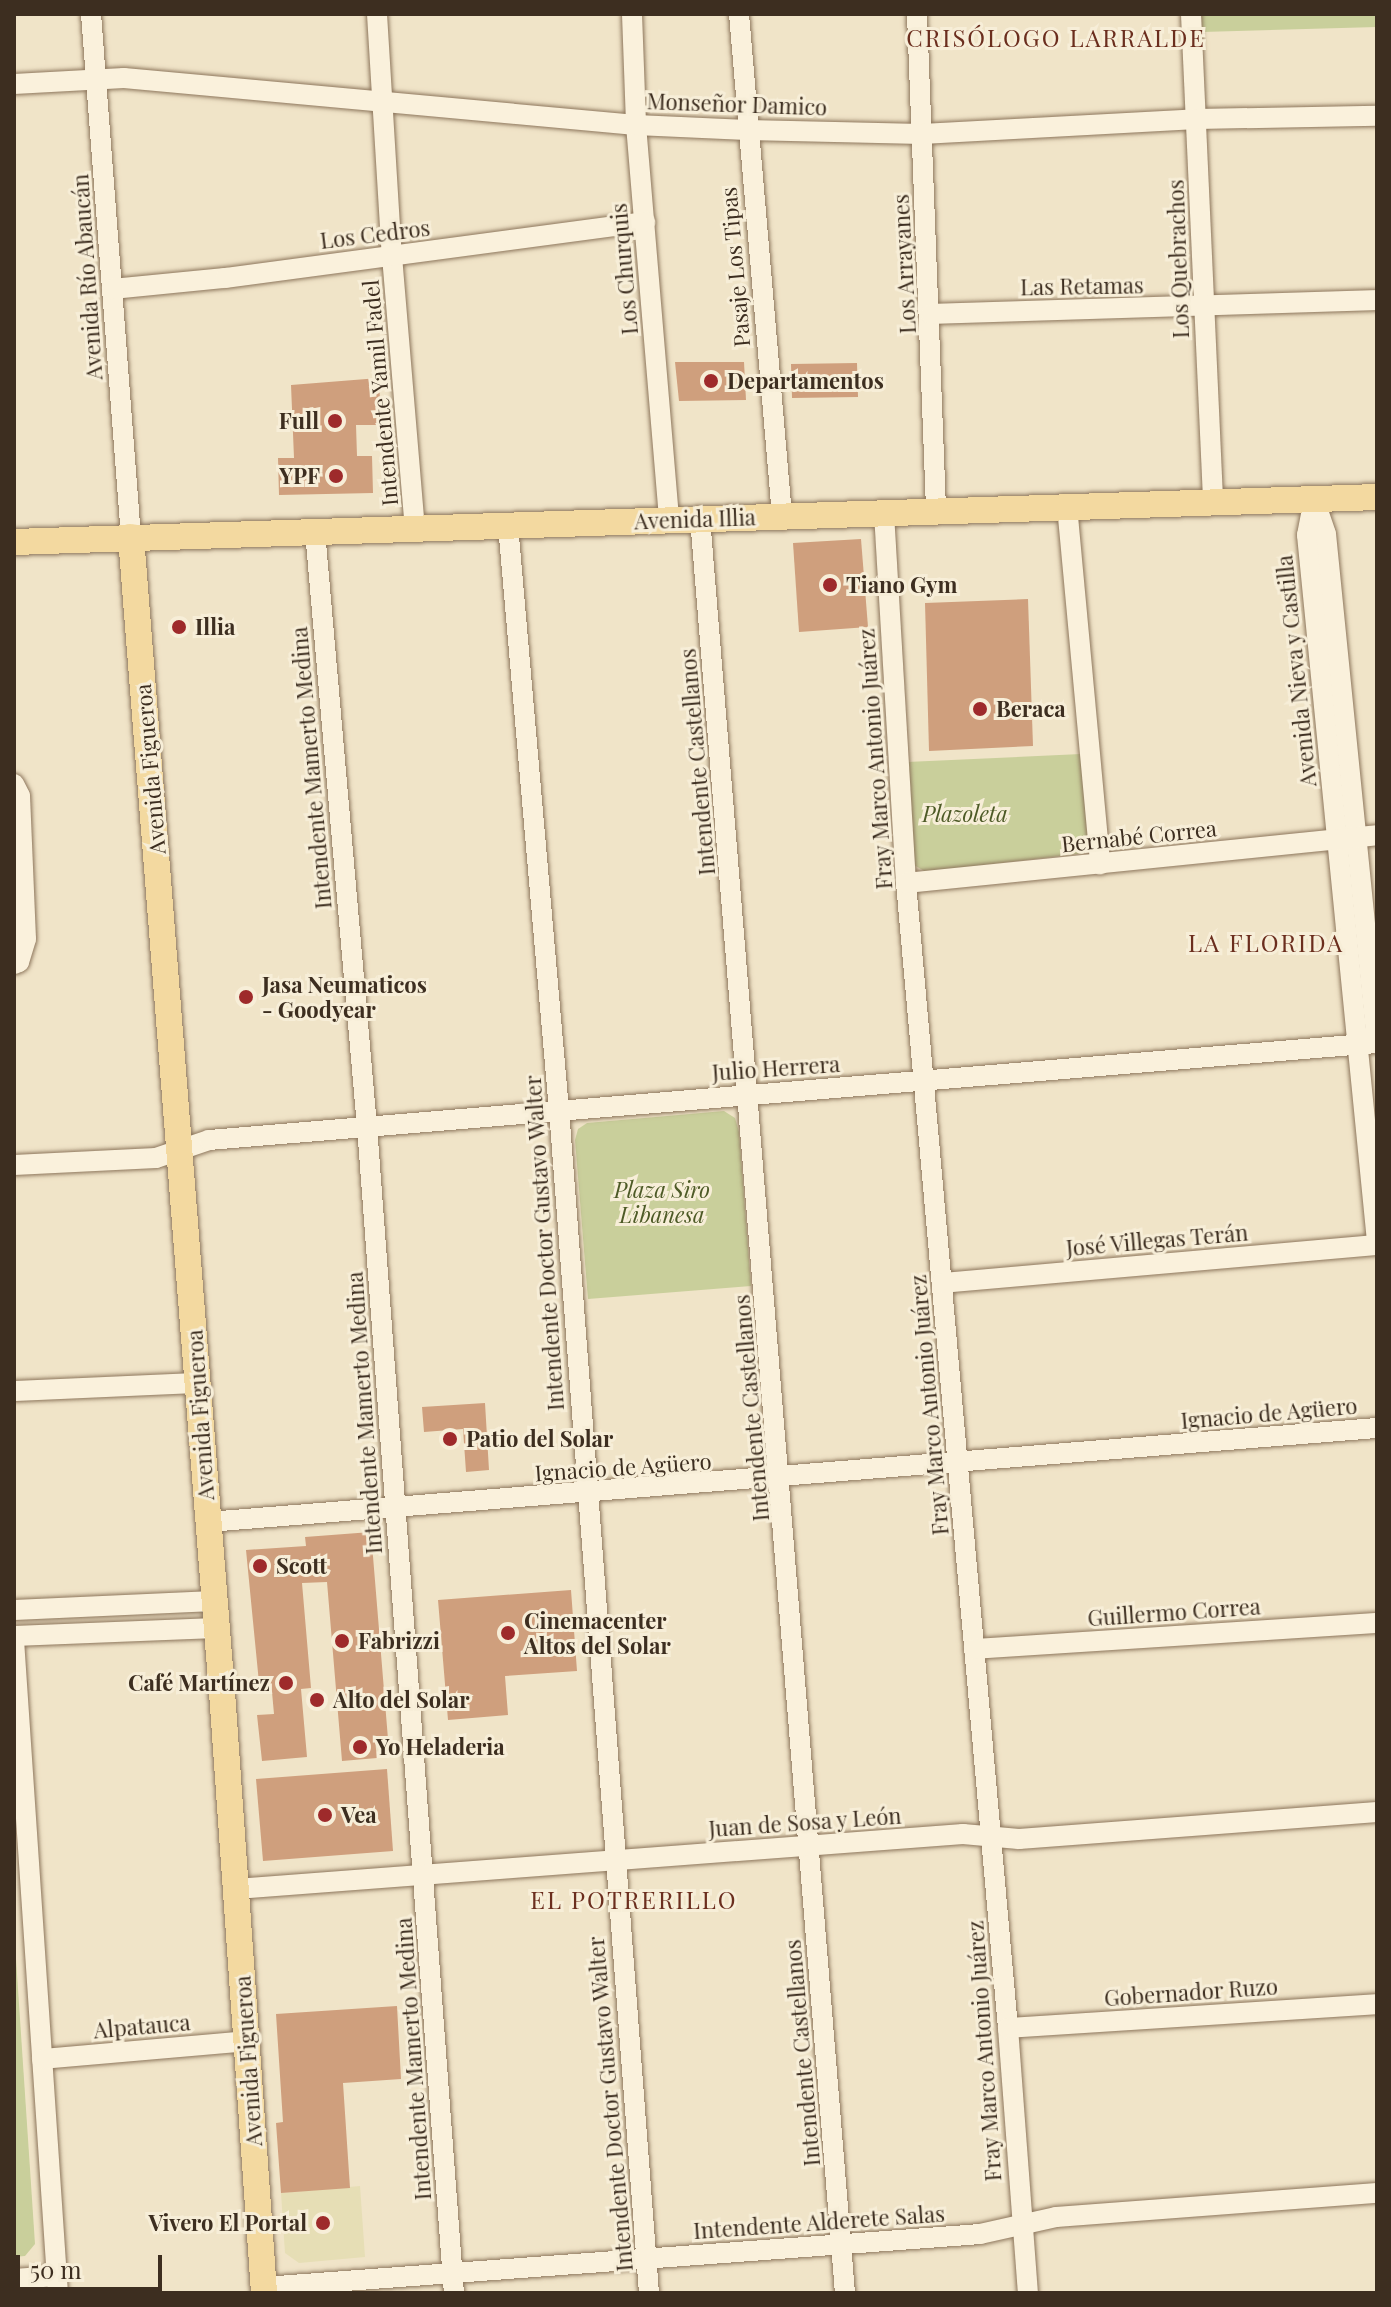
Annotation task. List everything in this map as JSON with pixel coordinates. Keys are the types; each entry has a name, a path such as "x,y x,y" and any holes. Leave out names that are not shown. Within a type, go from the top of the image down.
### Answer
{"main road":[{"name":"Avenida Illia","path":"14,542 1377,497"},
{"name":"Avenida Figueroa","path":"131,537 180,1150 264,2290"}],"street":[{"name":"Avenida Río Abaucán","path":"91,14 131,537"},
{"name":"Intendente Yamil Fadel","path":"377,14 392,256 415,528"},
{"name":"Los Churquis","path":"632,14 636,125 669,519"},
{"name":"Pasaje Los Tipas","path":"739,14 782,516"},
{"name":"Los Arrayanes","path":"917,14 931,314 936,511"},
{"name":"Los Quebrachos","path":"1191,14 1213,502"},
{"name":"Monseñor Damico","path":"14,84 124,78 384,104 636,125 747,130 922,134 1197,119 1377,116"},
{"name":"Los Cedros","path":"112,289 645,222"},
{"name":"Las Retamas","path":"931,314 1377,300"},
{"name":"Avenida Nieva y Castilla","path":"1314,499 1326,534 1357,837 1371,1044 1377,1243"},
{"path":"1067,506 1100,864"},
{"name":"Fray Marco Antonio Juárez","path":"884,513 906,883 1008,2028 1028,2293"},
{"name":"Intendente Castellanos","path":"700,518 781,1478 845,2293"},
{"name":"Intendente Doctor Gustavo Walter","path":"508,525 559,1110 649,2293"},
{"name":"Intendente Mamerto Medina","path":"315,531 367,1126 454,2293"},
{"path":"14,784 20,796 26,939 17,963"},
{"name":"Bernabé Correa","path":"906,883 1357,837"},
{"name":"Julio Herrera","path":"14,1165 156,1158 209,1140 1371,1044"},
{"name":"José Villegas Terán","path":"942,1283 1377,1243"},
{"path":"14,1391 197,1383"},
{"name":"Ignacio de Agüero","path":"208,1522 1377,1428"},
{"path":"14,1610 215,1614"},
{"path":"14,2279 58,2285 42,2059 21,1851 14,1638 215,1614"},
{"name":"Guillermo Correa","path":"974,1649 1377,1623"},
{"name":"Juan de Sosa y León","path":"236,1889 963,1834 1019,1839 1377,1812"},
{"name":"Gobernador Ruzo","path":"1008,2028 1377,2004"},
{"name":"Alpatauca","path":"42,2059 247,2041"},
{"name":"Intendente Alderete Salas","path":"264,2290 452,2272 980,2234 1056,2217 1377,2193"}],"shaded area":[{"name":"Vivero El Portal","path":"360,2186 365,2257 299,2263 285,2253 281,2193"}],"green space":[{"path":"1201,14 1377,14 1377,27 1202,32"},
{"name":"Plazoleta","path":"1081,754 1088,847 1085,853 926,872 914,865 907,762"},
{"name":"Plaza Siro Libanesa","path":"724,1111 735,1118 739,1132 751,1286 588,1299 575,1140 578,1129 587,1123"},
{"path":"14,1929 35,2244 25,2256 14,2257"}],"building":[{"name":"Departamentos","path":"675,362 744,362 746,400 679,401"},
{"path":"857,363 858,397 792,398 791,364"},
{"path":"379,378 381,425 356,425 357,456 372,456 373,493 279,495 278,458 294,458 291,385"},
{"name":"Tiano Gym","path":"861,539 868,627 799,632 793,543"},
{"name":"Beraca","path":"1028,599 1033,746 929,751 925,603"},
{"path":"485,1403 489,1470 466,1472 463,1429 424,1432 422,1407"},
{"path":"371,1532 388,1739 375,1740 377,1758 342,1761 327,1582 302,1583 311,1688 301,1689 307,1757 262,1761 257,1715 274,1714 272,1692 260,1693 246,1550 306,1546 305,1537"},
{"name":"Cinemacenter Altos del Solar","path":"571,1590 577,1671 505,1676 508,1715 448,1720 438,1600"},
{"name":"Vea","path":"387,1769 393,1851 263,1861 256,1779"},
{"path":"397,2006 401,2079 343,2083 350,2188 281,2193 276,2123 283,2122 276,2014"}],"place":[{"name":"Departamentos","path":"711,381"},
{"name":"Full","path":"335,421"},
{"name":"YPF","path":"336,476"},
{"name":"Tiano Gym","path":"830,585"},
{"name":"Illia","path":"179,627"},
{"name":"Beraca","path":"980,709"},
{"name":"Jasa Neumaticos - Goodyear","path":"246,997"},
{"name":"Patio del Solar","path":"450,1439"},
{"name":"Scott","path":"260,1566"},
{"name":"Cinemacenter Altos del Solar","path":"508,1633"},
{"name":"Fabrizzi","path":"342,1641"},
{"name":"Café Martínez","path":"286,1683"},
{"name":"Alto del Solar","path":"317,1700"},
{"name":"Yo Heladeria","path":"360,1747"},
{"name":"Vea","path":"325,1815"},
{"name":"Vivero El Portal","path":"323,2223"}],"district":[{"name":"CRISÓLOGO LARRALDE","path":"1056,38"},
{"name":"LA FLORIDA","path":"1266,943"},
{"name":"EL POTRERILLO","path":"634,1900"}]}
